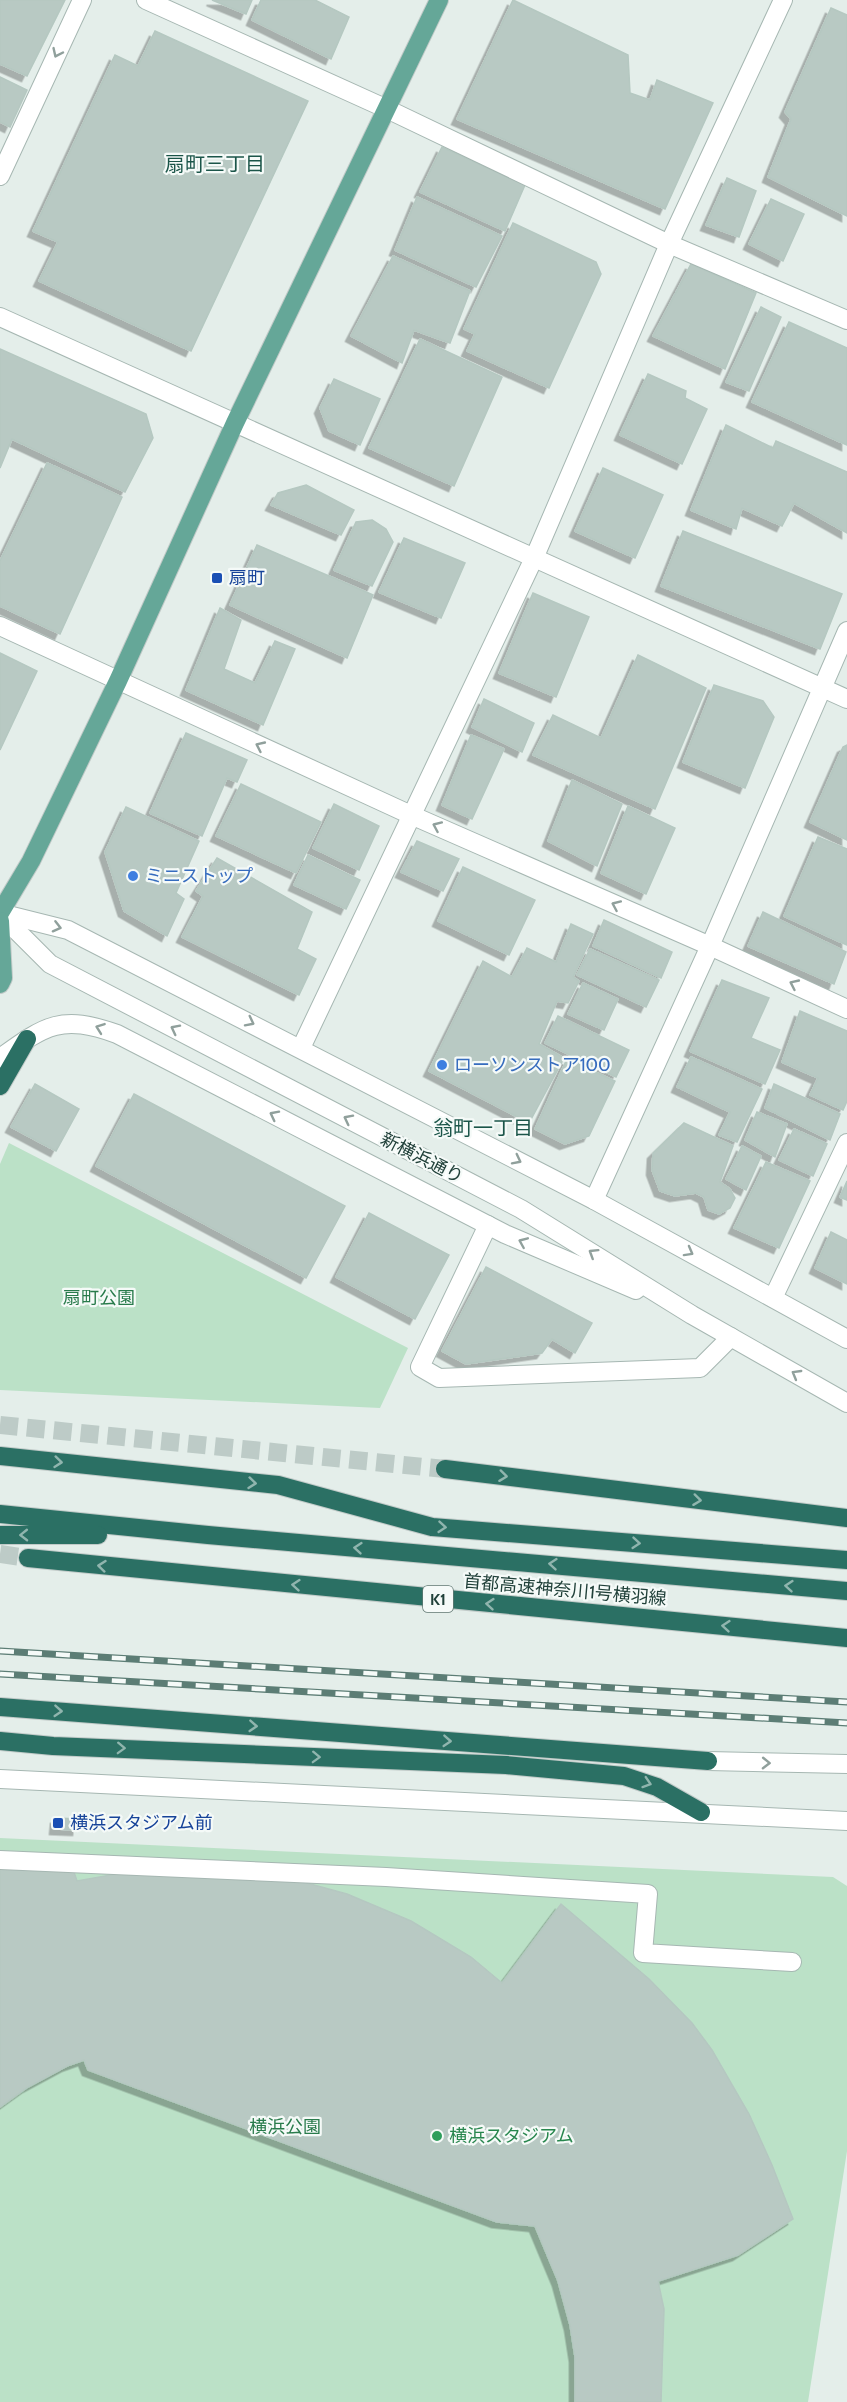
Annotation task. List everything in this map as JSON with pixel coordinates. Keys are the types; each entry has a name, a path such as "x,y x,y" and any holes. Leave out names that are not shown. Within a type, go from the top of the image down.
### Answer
{"highway":[{"path":"0,1086 27,1039"},
{"path":"0,1456 278,1485 432,1527 847,1560"},
{"path":"445,1469 847,1518"},
{"path":"0,1514 208,1535 847,1591"},
{"path":"0,1535 208,1535"},
{"name":"首都高速神奈川1号横羽線","path":"28,1558 847,1638"},
{"path":"0,1707 708,1761"},
{"path":"0,1741 53,1746 506,1765 624,1776 657,1786 701,1812"},
{"path":"506,1765 708,1761"}],"main road":[{"path":"0,913 31,861 118,681 235,423 439,0"},
{"path":"0,921 3,978 0,984"}],"street":[{"path":"0,176 82,0"},
{"path":"146,0 387,109 669,244 847,320"},
{"path":"301,1048 535,556 669,244 783,0"},
{"path":"0,317 535,556 847,699"},
{"path":"0,626 411,815 710,946 847,1009"},
{"path":"594,1200 710,946 847,631"},
{"path":"0,913 68,930 594,1200 847,1339"},
{"name":"新横浜通り","path":"0,913 50,964 521,1209 692,1315 847,1403"},
{"path":"0,1058 27,1039 63,1023 89,1024 117,1034 488,1225 692,1315"},
{"path":"773,1298 847,1143"},
{"path":"488,1225 420,1367 439,1378 700,1368 731,1337"},
{"path":"708,1761 847,1764"},
{"path":"0,1779 847,1821"},
{"path":"0,1860 386,1877 648,1894 643,1953 792,1962"}],"green space":[{"name":"扇町公園","path":"9,1143 408,1348 380,1408 0,1390 0,1164"},
{"name":"横浜公園","path":"0,1838 833,1877 847,1886 847,2151 808,2402 0,2402"}],"building":[{"path":"0,0 65,0 27,76 0,64"},
{"path":"212,0 252,0 246,14"},
{"path":"261,0 315,0 349,17 331,59 252,20"},
{"path":"513,0 628,55 630,93 650,100 657,80 713,103 665,209 457,119"},
{"path":"831,8 847,15 847,216 768,177 791,119 785,112"},
{"path":"155,31 308,101 191,351 39,281 58,242 33,231 115,55 138,66"},
{"path":"0,77 27,90 10,127 0,122"},
{"path":"442,147 525,185 505,231 420,192"},
{"path":"727,178 756,191 739,237 706,225"},
{"path":"417,197 502,236 476,287 395,250"},
{"path":"771,199 804,214 783,261 749,244"},
{"path":"513,223 596,262 601,274 549,388 467,351 475,334 464,329"},
{"path":"393,256 470,291 450,343 414,330 402,363 351,336"},
{"path":"691,264 756,293 725,369 653,336"},
{"path":"761,307 781,317 749,391 726,382"},
{"path":"789,322 847,348 847,445 752,402"},
{"path":"420,339 502,377 454,486 369,448"},
{"path":"0,349 146,414 153,438 125,492 12,439 0,468"},
{"path":"648,374 686,391 685,398 707,409 682,464 620,435"},
{"path":"334,379 380,399 360,445 329,431 320,408"},
{"path":"726,425 773,448 776,441 847,472 847,533 794,503 782,526 742,508 736,529 691,510"},
{"path":"47,463 122,497 60,634 0,606 0,561"},
{"path":"603,468 663,495 635,558 575,531"},
{"path":"306,485 354,510 341,535 271,505 278,493"},
{"path":"372,520 386,529 393,542 372,586 334,570 356,522"},
{"path":"683,531 842,594 820,649 661,586"},
{"path":"404,538 465,563 441,618 379,592"},
{"path":"257,545 373,595 347,658 230,605"},
{"path":"533,593 589,617 556,697 499,673"},
{"path":"220,608 241,620 224,669 255,683 275,641 295,649 263,725 186,690"},
{"path":"0,653 37,671 0,750"},
{"path":"638,655 706,688 655,809 533,755 553,715 601,738"},
{"path":"714,685 763,701 774,717 745,788 683,762"},
{"path":"484,699 534,723 522,752 472,727"},
{"path":"186,733 247,760 237,782 227,778 202,836 150,813"},
{"path":"471,735 504,749 472,819 442,805"},
{"path":"847,745 847,840 810,822 843,747"},
{"path":"572,780 622,804 597,866 548,841"},
{"path":"241,784 321,822 296,873 216,836"},
{"path":"334,804 379,826 359,870 313,848"},
{"path":"628,806 675,828 646,894 601,873"},
{"path":"126,807 199,841 176,893 184,899 167,936 124,911 105,852"},
{"path":"818,837 847,849 847,945 784,916"},
{"path":"417,841 459,859 443,891 401,872"},
{"path":"308,855 360,880 346,909 294,885"},
{"path":"217,858 312,912 297,949 316,959 299,995 182,937 203,896 196,891"},
{"path":"463,867 535,900 509,955 438,921"},
{"path":"763,912 846,952 834,984 748,946"},
{"path":"604,920 672,952 661,978 593,946"},
{"path":"571,924 593,934 573,977 579,981 568,1003 557,1001 539,1044 564,1058 529,1123 429,1071 483,961 512,977 527,948 556,962"},
{"path":"590,949 659,980 646,1007 577,975"},
{"path":"722,980 769,998 751,1038 780,1050 765,1084 690,1051"},
{"path":"583,983 618,999 604,1030 568,1014"},
{"path":"800,1011 847,1031 847,1101 843,1110 810,1095 818,1078 782,1062"},
{"path":"558,1016 629,1050 616,1077 545,1043"},
{"path":"691,1057 762,1089 737,1142 719,1135 730,1112 677,1087"},
{"path":"567,1059 615,1081 589,1136 565,1144 535,1129"},
{"path":"35,1084 79,1109 56,1151 11,1127"},
{"path":"774,1084 840,1114 830,1140 765,1108"},
{"path":"134,1094 345,1206 306,1278 96,1166"},
{"path":"757,1112 787,1124 775,1157 745,1140"},
{"path":"684,1123 733,1146 720,1182 730,1189 735,1198 730,1208 719,1214 708,1210 704,1197 696,1193 675,1196 660,1191 652,1170 653,1153"},
{"path":"794,1129 827,1144 813,1176 779,1160"},
{"path":"742,1146 761,1156 746,1190 726,1179"},
{"path":"766,1162 810,1181 779,1248 734,1228"},
{"path":"847,1181 847,1200 840,1197"},
{"path":"369,1213 449,1255 415,1319 336,1277"},
{"path":"831,1232 847,1240 847,1284 815,1268"},
{"path":"486,1267 592,1323 575,1353 552,1339 542,1353 466,1364 442,1351"},
{"path":"56,1818 79,1819 78,1830 55,1829"},
{"name":"横浜スタジアム","path":"0,1855 70,1860 77,1881 151,1868 270,1874 303,1882 347,1894 411,1921 471,1957 502,1983 561,1904 649,1979 692,2023 712,2050 749,2114 793,2219 738,2255 658,2281 664,2309 661,2402 575,2402 575,2357 570,2325 558,2281 535,2226 497,2222 88,2070 84,2060 67,2066 28,2087 0,2107"}],"tunnel":[{"path":"0,1425 445,1469"},
{"path":"0,1554 28,1558"}],"railway":[{"path":"0,1651 847,1702"},
{"path":"0,1674 847,1723"}],"place":[{"name":"扇町","path":"217,578"},
{"name":"ミニストップ","path":"133,876"},
{"name":"ローソンストア100","path":"442,1065"},
{"name":"横浜スタジアム前","path":"58,1823"},
{"name":"横浜スタジアム","path":"437,2136"}],"district":[{"name":"扇町三丁目","path":"215,164"},
{"name":"翁町一丁目","path":"483,1128"}]}
